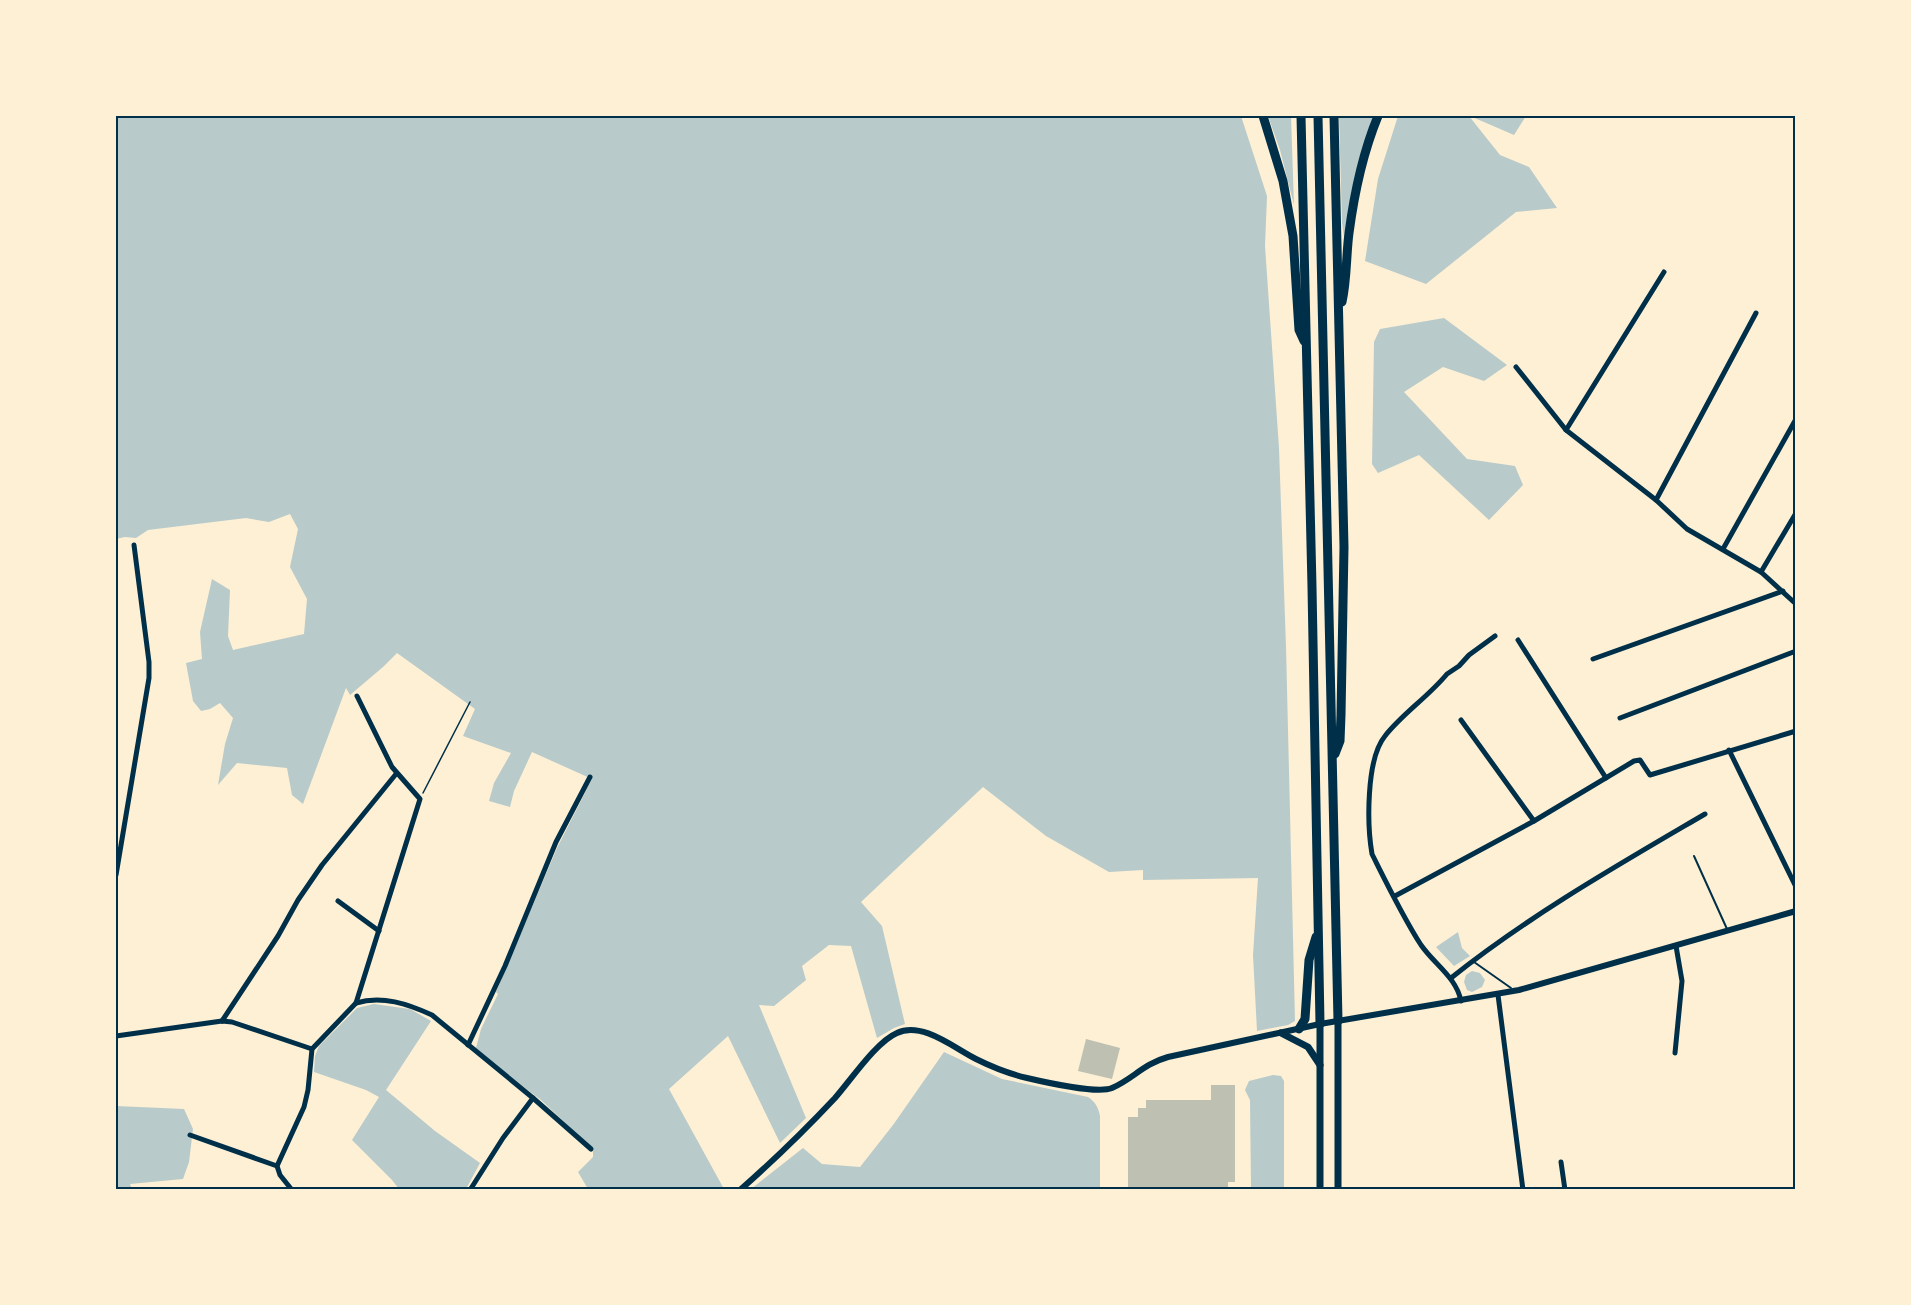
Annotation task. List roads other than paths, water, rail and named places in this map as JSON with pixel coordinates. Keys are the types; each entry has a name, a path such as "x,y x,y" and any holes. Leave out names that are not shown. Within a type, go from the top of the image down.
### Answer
{"highway":[{"path":"1263,116 1282,181 1293,236 1299,330 1306,344"},
{"path":"1301,116 1320,1024"},
{"path":"1318,116 1338,1021"},
{"path":"1332,760 1340,741 1344,535 1334,116"},
{"path":"1339,313 1345,288 1345,262 1350,225 1362,171 1378,116"},
{"path":"1299,1029 1306,1013 1309,960 1318,932"}],"main road":[{"path":"1338,1021 1338,1190"},
{"path":"1320,1024 1320,1190"},
{"path":"1281,1033 1308,1047 1320,1065"}],"street":[{"path":"1566,430 1664,272"},
{"path":"1656,500 1756,313"},
{"path":"1516,367 1566,430 1656,500 1687,529 1761,572 1796,604"},
{"path":"1723,549 1796,419"},
{"path":"1761,572 1796,513"},
{"path":"116,875 149,678 134,545"},
{"path":"1593,659 1783,591"},
{"path":"1461,1001 1451,978 1420,943 1372,854 1370,841 1371,786 1379,745 1389,730 1474,650 1495,636"},
{"path":"1518,640 1606,778"},
{"path":"1620,718 1796,651"},
{"path":"292,1190 280,1175 277,1166 304,1107 312,1049 356,1004 420,799 396,774 357,696"},
{"path":"1461,720 1534,821"},
{"path":"1395,896 1534,821 1634,761 1640,760 1650,775 1662,773 1729,750 1796,731"},
{"path":"1729,750 1796,887"},
{"path":"222,1021 322,865 396,774"},
{"path":"468,1045 505,966 556,842 590,777"},
{"path":"1451,978 1587,883 1705,814"},
{"path":"338,901 379,931"},
{"path":"740,1190 782,1153 885,1041 905,1030 912,1029 929,1034 977,1060 1004,1071 1056,1083 1106,1090 1154,1061 1320,1024 1516,991 1796,911"},
{"path":"1675,1053 1682,981 1676,946"},
{"path":"1498,995 1523,1190"},
{"path":"356,1004 375,1000 392,1001 413,1006 432,1015 591,1149"},
{"path":"116,1036 222,1021 232,1022 312,1049"},
{"path":"470,1190 503,1138 533,1098"},
{"path":"190,1135 277,1166"},
{"path":"1561,1162 1565,1190"}],"lane":[{"path":"1694,855 1728,932"},
{"path":"1473,961 1516,991"}]}
